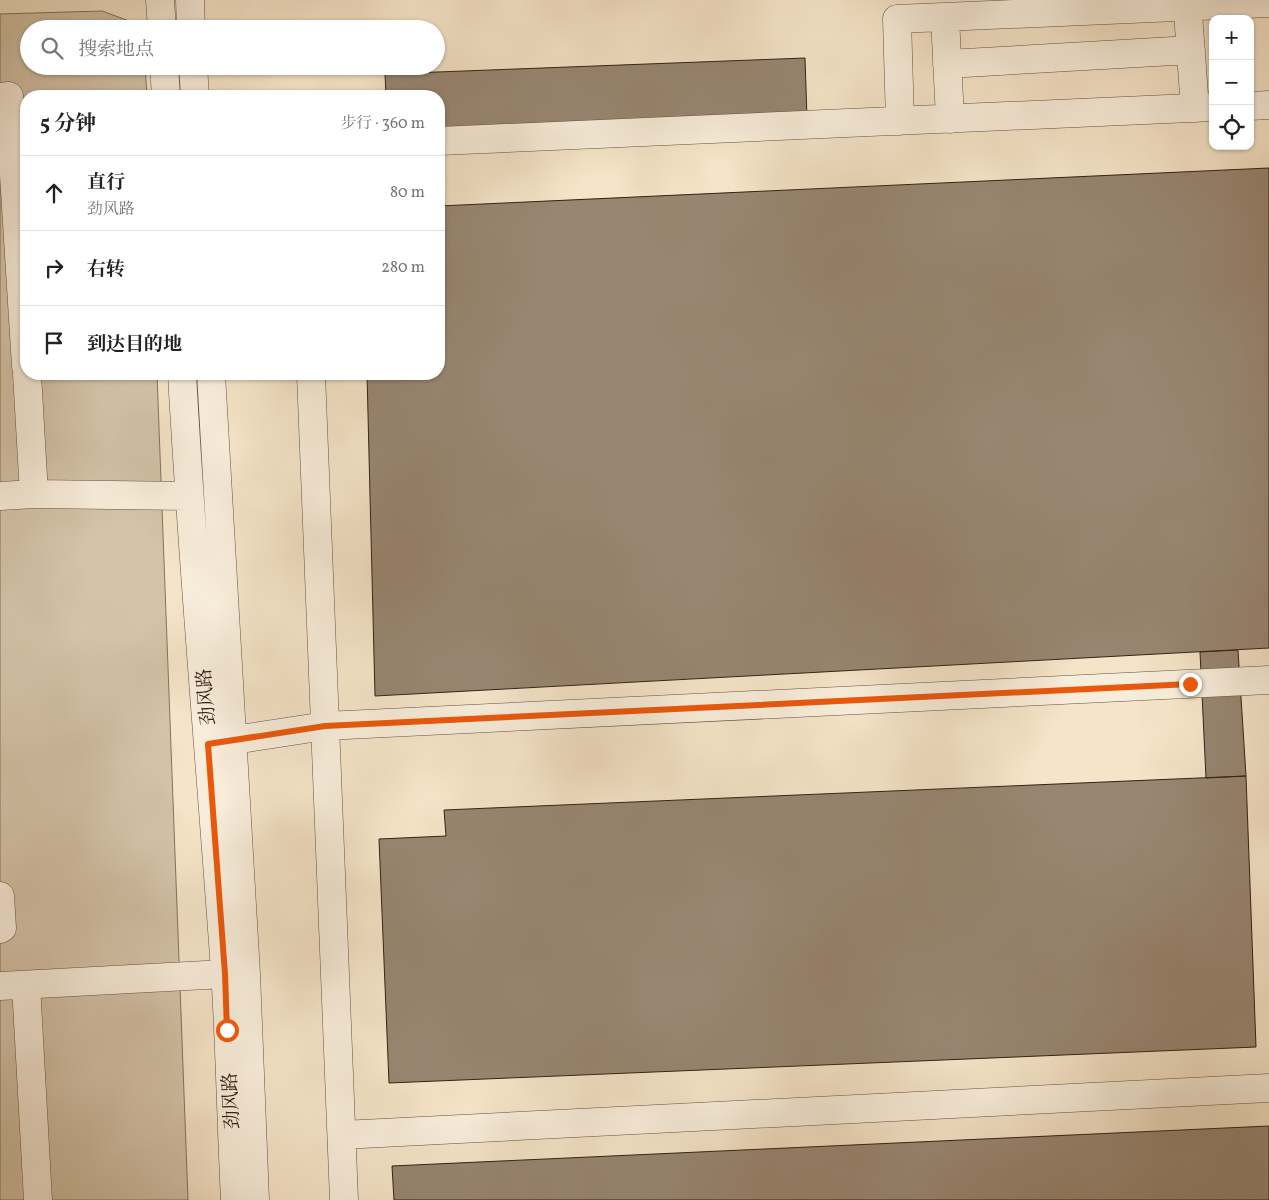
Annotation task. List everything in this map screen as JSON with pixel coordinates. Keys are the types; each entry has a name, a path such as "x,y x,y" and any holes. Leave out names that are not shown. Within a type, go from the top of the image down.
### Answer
{"street":[{"path":"160,0 161,20"},
{"path":"190,0 191,20"},
{"path":"900,121 897,19 1188,3 1269,3"},
{"path":"445,141 1204,108 1191,50 1188,3"},
{"path":"945,17 950,119"},
{"path":"947,64 1191,50"},
{"path":"165,75 166,90"},
{"path":"194,75 195,90"},
{"path":"0,96 9,96 20,271"},
{"path":"1254,106 1269,105"},
{"path":"27,380 34,494"},
{"name":"劲风路","path":"182,380 188,496 220,742 246,974 255,1200"},
{"name":"劲风路","path":"211,380 225,974 235,1200"},
{"path":"310,380 344,1200"},
{"path":"0,496 34,494 188,496"},
{"path":"220,742 325,726 1269,680"},
{"path":"0,896 2,928 0,928"},
{"path":"38,1200 13,985 225,974"},
{"path":"342,1135 1269,1088"}],"shaded area":[{"path":"102,11 127,20 20,20 20,75 146,75 147,90 20,90 20,380 157,380 188,1200 0,1200 0,14"}],"building":[{"path":"805,58 807,118 445,132 445,90 386,90 385,75 445,75 445,72"},
{"path":"1269,168 1269,648 375,696 367,380 445,380 445,206"},
{"path":"1238,650 1246,776 1206,778 1200,652"},
{"path":"1246,776 1256,1047 389,1083 379,839 446,836 444,810"},
{"path":"1269,1126 1269,1200 394,1200 392,1166"}],"route":[{"path":"227,1030 225,974 208,744 325,726 1190,684"}]}
